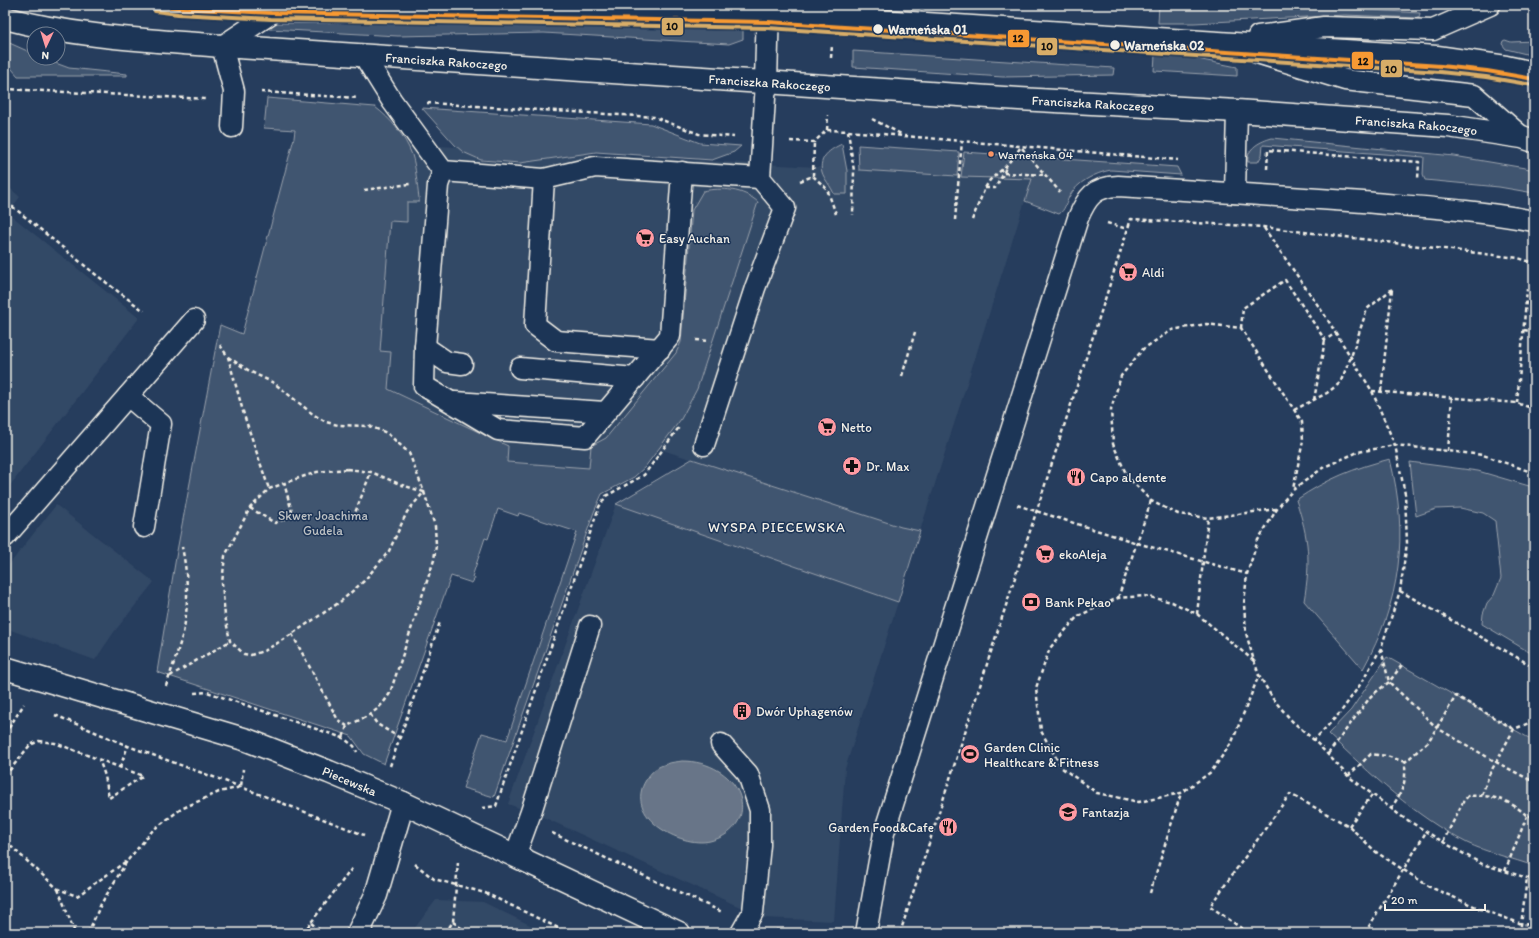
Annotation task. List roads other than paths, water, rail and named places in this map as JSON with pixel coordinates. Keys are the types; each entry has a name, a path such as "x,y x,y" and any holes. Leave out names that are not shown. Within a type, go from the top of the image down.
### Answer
{"main road":[{"path":"766,82 768,10"},
{"name":"Franciszka Rakoczego","path":"5,18 27,24 100,35 222,46 1019,99 1237,111 1448,126 1528,139"},
{"name":"Piecewska","path":"5,668 247,740 329,772 403,803 679,933"},
{"path":"358,933 376,895 403,803"}],"lane":[{"path":"232,127 234,91 222,46 284,5"},
{"path":"340,5 768,10 871,19 1437,56 1506,66 1534,72"},
{"path":"1214,42 1324,27 1433,30 1490,5"},
{"path":"1214,42 1264,54 1345,80 1474,95 1528,139"},
{"path":"364,56 392,100 443,170 544,179 595,167 760,178"},
{"path":"704,445 755,288 786,208 760,178 766,82"},
{"path":"1235,193 1237,111"},
{"path":"443,170 438,185 424,386 498,430 585,436 670,336 682,172"},
{"path":"544,179 535,325 556,341 660,349"},
{"path":"866,933 884,834 1079,215 1088,197 1100,189 1109,186 1235,193 1447,209 1497,214 1534,221"},
{"path":"5,537 194,320"},
{"path":"426,347 447,362 462,364"},
{"path":"520,368 635,378"},
{"path":"128,396 161,424 144,527"},
{"path":"515,856 528,821 590,626"},
{"path":"721,744 748,774 760,810 760,846 752,912 744,928"}],"place":[{"name":"Warneńska 01","path":"878,29"},
{"name":"Warneńska 02","path":"1115,45"},
{"name":"Warneńska 04","path":"991,154"},
{"name":"Easy Auchan","path":"645,238"},
{"name":"Aldi","path":"1128,272"},
{"name":"Netto","path":"827,427"},
{"name":"Dr. Max","path":"852,466"},
{"name":"Capo al dente","path":"1076,477"},
{"name":"ekoAleja","path":"1045,554"},
{"name":"Bank Pekao","path":"1031,602"},
{"name":"Dwór Uphagenów","path":"742,711"},
{"name":"Garden Clinic Healthcare & Fitness","path":"970,754"},
{"name":"Fantazja","path":"1068,812"},
{"name":"Garden Food&Cafe","path":"948,827"}],"district":[{"name":"WYSPA PIECEWSKA","path":"777,527"}],"park label":[{"name":"Skwer Joachima Gudela","path":"323,522"}]}
